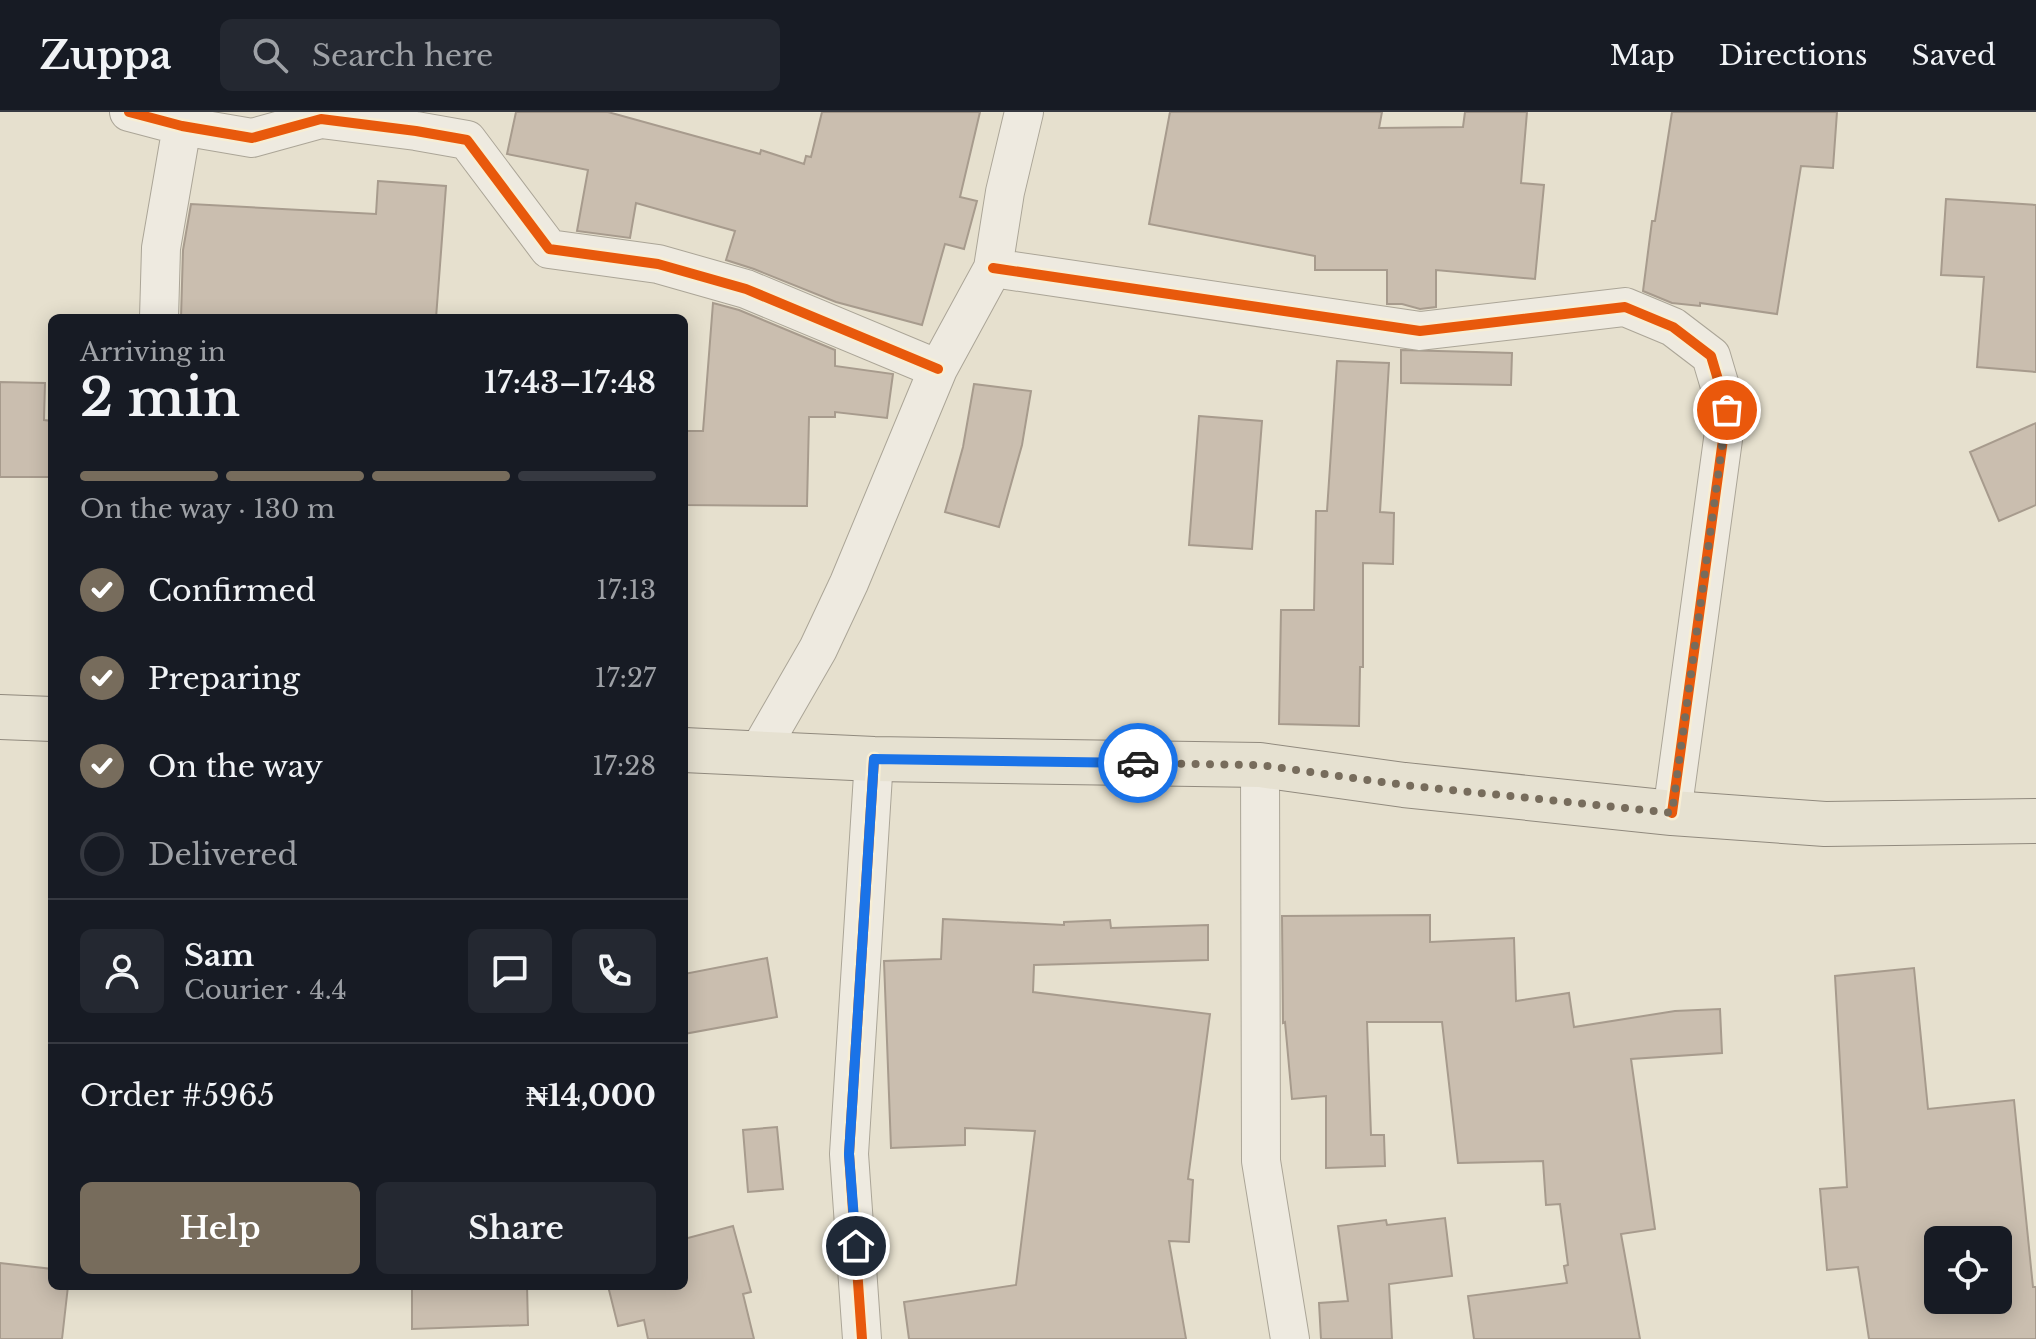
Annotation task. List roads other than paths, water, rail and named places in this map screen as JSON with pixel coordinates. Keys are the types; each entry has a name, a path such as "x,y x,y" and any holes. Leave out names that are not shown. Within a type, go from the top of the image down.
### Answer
{"main road":[{"path":"0,717 48,719"},
{"path":"688,750 874,759 1260,765 1404,785 1672,813 1825,824 2036,821"}],"street":[{"path":"129,112 182,126 252,138 321,119 378,119 467,140 549,249 658,264 746,289 938,369"},
{"path":"757,755 818,649 849,583 938,369 993,268 1005,192 1024,112"},
{"path":"159,314 161,248 182,126"},
{"path":"993,268 1420,331 1625,307 1673,327 1711,356 1727,410 1672,813"},
{"path":"862,1339 849,1154 874,759"},
{"path":"1260,765 1261,1161 1290,1339"}]}
